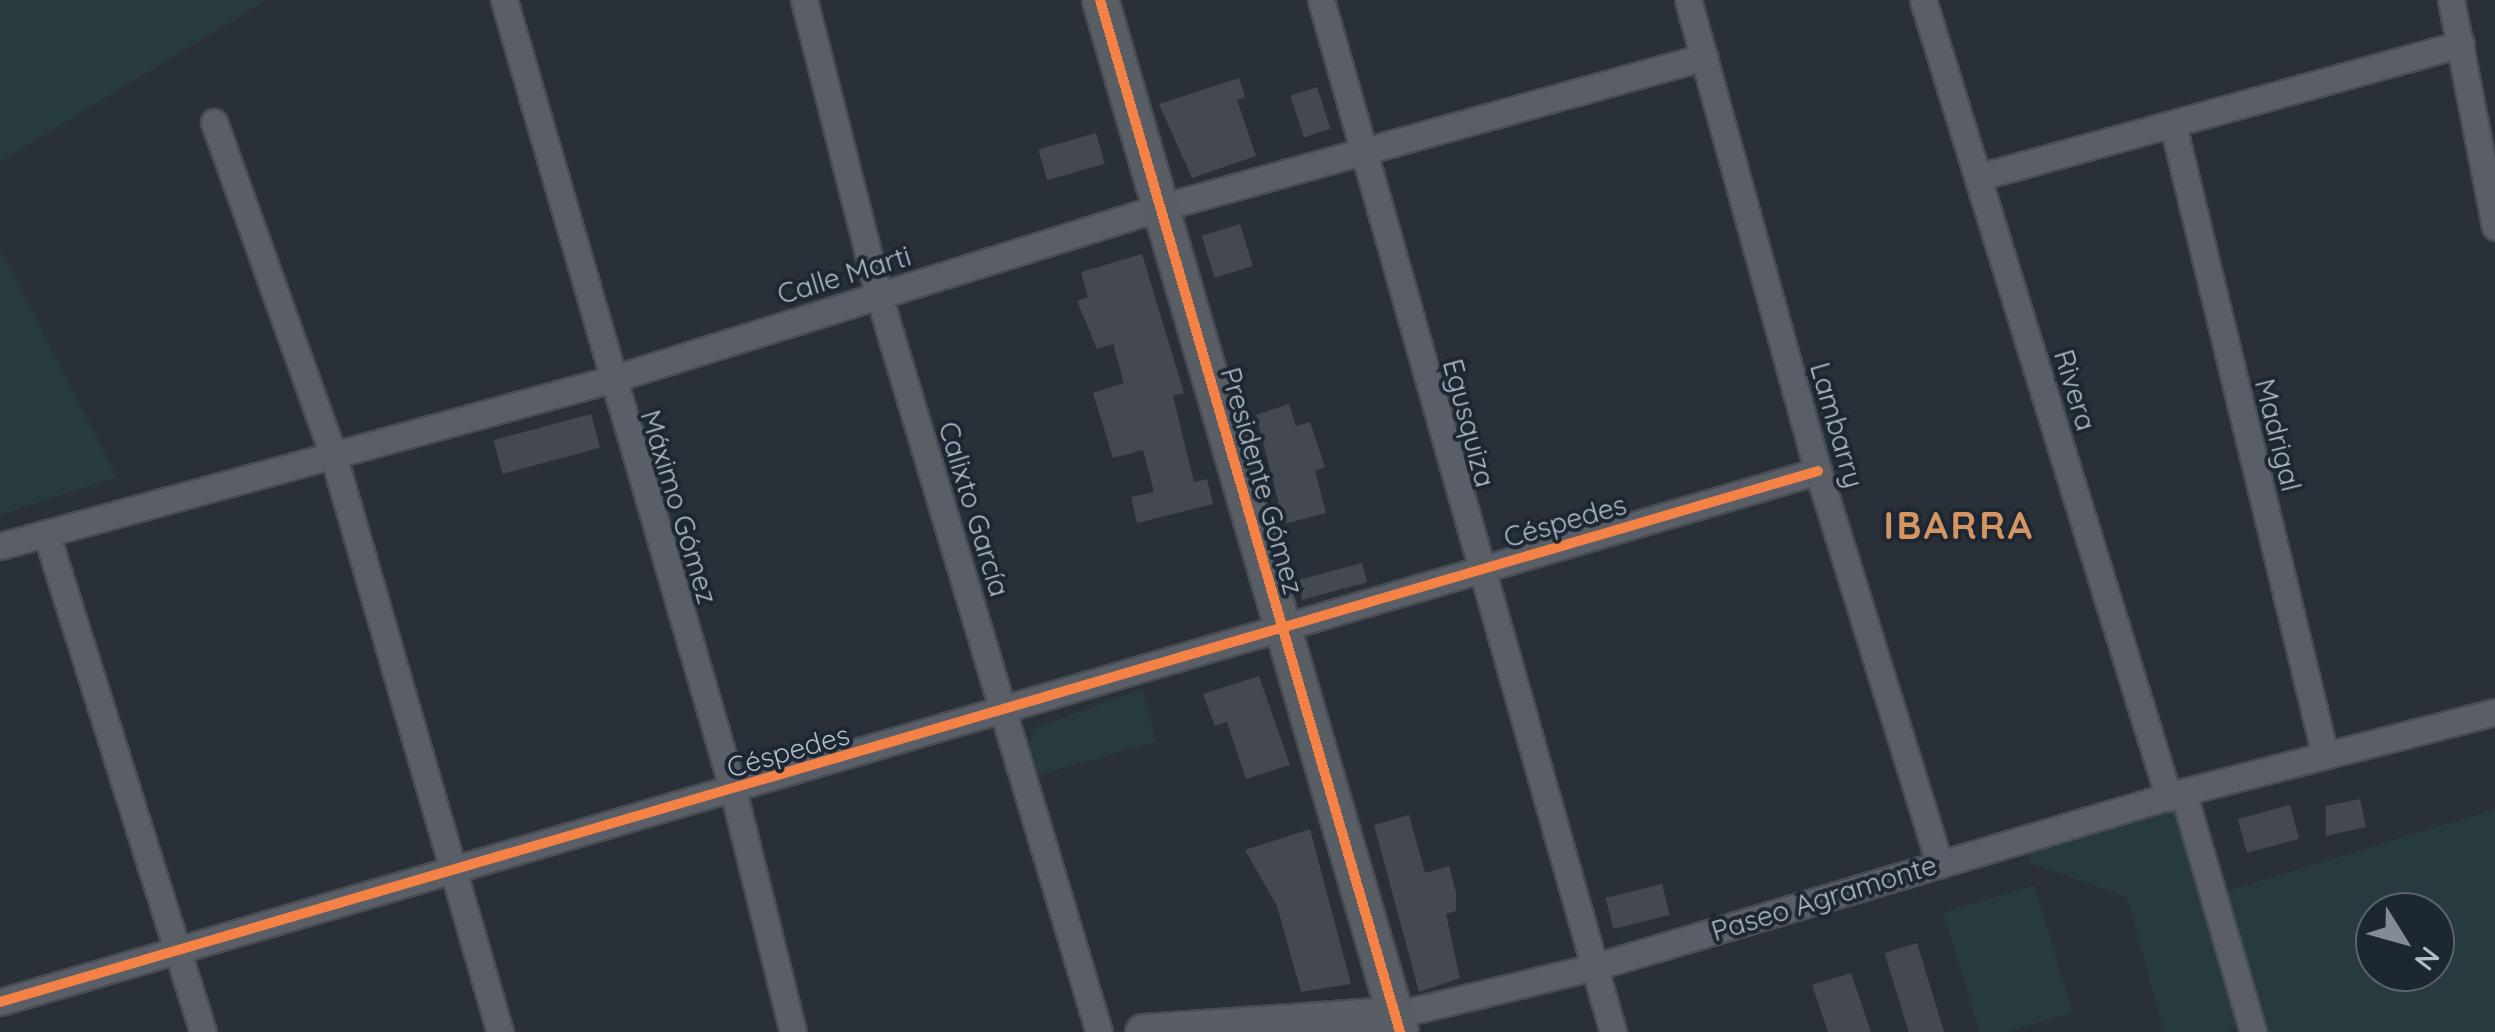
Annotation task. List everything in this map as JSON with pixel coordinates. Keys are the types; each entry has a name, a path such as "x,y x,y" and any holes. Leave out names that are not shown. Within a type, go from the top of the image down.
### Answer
{"main road":[{"name":"Presidente Gómez","path":"1100,0 1398,1023"},
{"name":"Paseo Agramonte","path":"1143,1032 1398,1023"}],"street":[{"name":"Máximo Gómez","path":"504,0 609,380 733,790 792,1032"},
{"name":"Calixto García","path":"804,0 878,296 1099,1032"},
{"name":"Egusquiza","path":"1321,0 1367,155 1476,570 1612,1032"},
{"name":"Lambarry","path":"1688,0 1818,471 1940,864"},
{"name":"Rivera","path":"1923,0 2253,1032"},
{"path":"2451,0 2495,227"},
{"path":"1979,177 2174,129 2462,44"},
{"name":"Calle Marti","path":"0,546 609,380 1158,208 1367,155 1704,57"},
{"path":"214,122 334,458 455,864 500,1032"},
{"name":"Madrigal","path":"2174,129 2324,755"},
{"name":"Céspedes","path":"0,1002 455,864 733,790 1282,633 1476,570 1818,471"},
{"path":"46,533 203,1032"},
{"name":"Paseo Agramonte","path":"1398,1023 2176,795 2495,712"}],"green space":[{"path":"0,0 261,0 262,3 0,162"},
{"path":"0,248 117,477 0,515"},
{"path":"1142,689 1156,742 1039,775 1029,748 1034,728"},
{"path":"2183,792 2214,895 2495,809 2495,1032 2253,1032 2249,1022 2226,1032 2164,1032 2127,897 2029,863 2030,838"},
{"path":"2034,885 2073,1012 2008,1032 1980,1032 1943,913"}],"building":[{"path":"1239,78 1245,97 1237,100 1256,156 1192,178 1159,104"},
{"path":"1317,87 1331,129 1304,137 1290,96"},
{"path":"1096,133 1105,164 1047,180 1038,150"},
{"path":"1240,224 1253,266 1215,278 1202,236"},
{"path":"1142,254 1184,393 1173,396 1194,482 1207,479 1213,504 1137,523 1131,497 1154,492 1143,450 1113,458 1093,393 1124,383 1113,344 1097,349 1077,301 1088,297 1081,272"},
{"path":"1289,404 1296,426 1310,422 1325,467 1315,471 1326,513 1284,524 1256,415"},
{"path":"591,414 600,448 503,474 493,440"},
{"path":"1362,563 1367,582 1302,600 1297,580"},
{"path":"1259,676 1290,765 1246,779 1227,722 1215,726 1203,694"},
{"path":"2360,799 2366,827 2326,836 2326,806"},
{"path":"2290,805 2299,839 2247,853 2238,819"},
{"path":"1409,815 1425,873 1449,866 1456,892 1456,911 1446,914 1460,978 1419,992 1374,825"},
{"path":"1310,829 1351,984 1301,992 1277,906 1245,850"},
{"path":"1662,884 1670,915 1613,929 1606,898"},
{"path":"1917,943 1944,1032 1909,1032 1884,953"},
{"path":"1851,973 1871,1032 1828,1032 1812,985"}],"cycle path":[{"path":"1100,0 1400,1032"},
{"path":"0,1002 1818,471"}],"district":[{"name":"IBARRA","path":"1959,526"}]}
